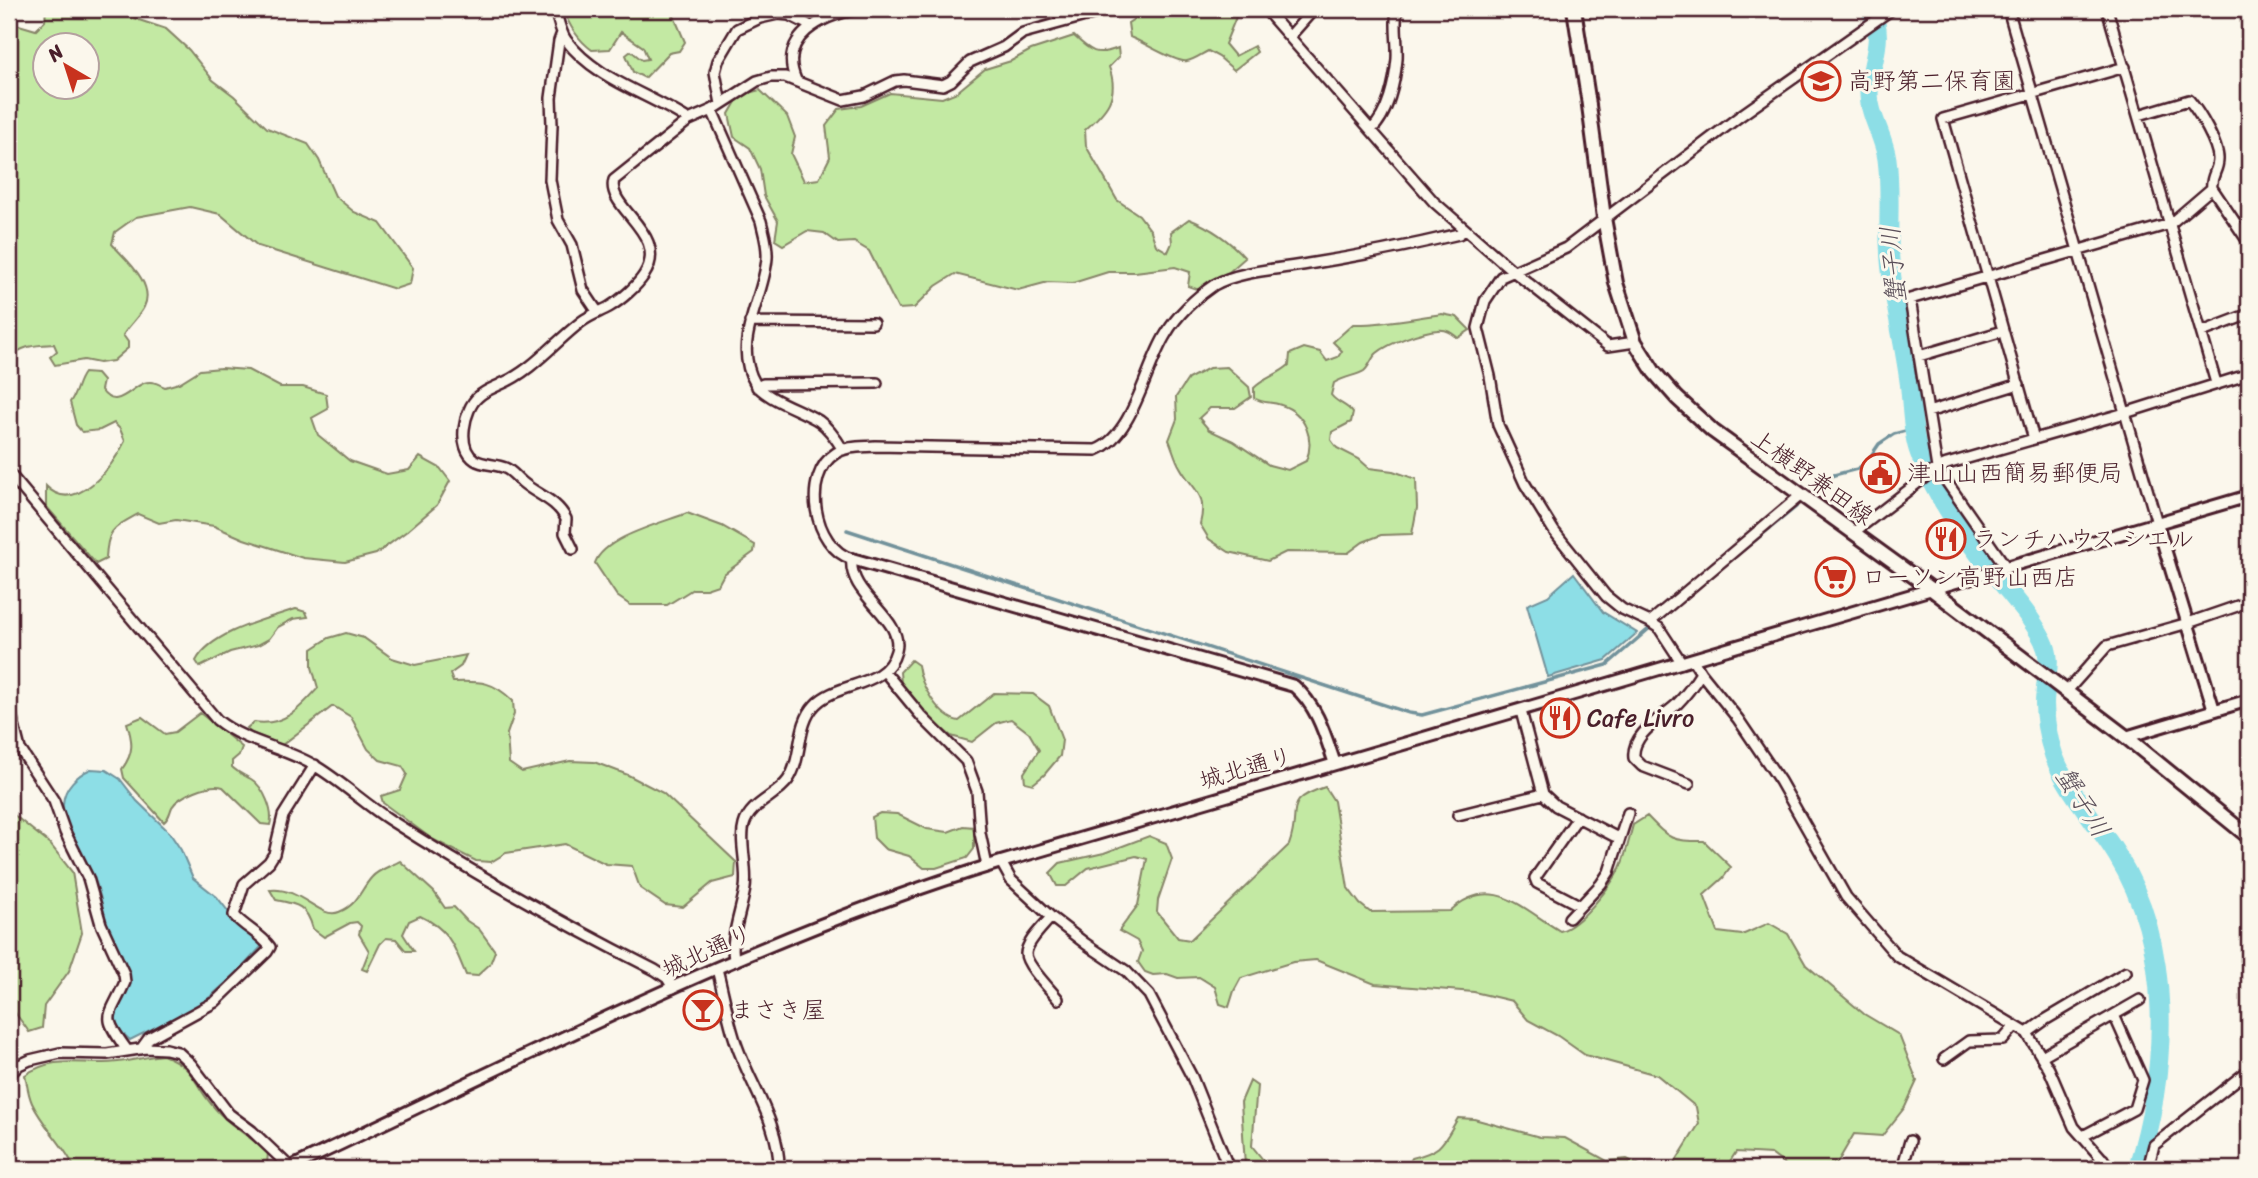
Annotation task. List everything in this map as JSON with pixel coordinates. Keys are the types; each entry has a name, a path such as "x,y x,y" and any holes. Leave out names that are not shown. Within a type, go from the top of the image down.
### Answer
{"main road":[{"name":"上横野兼田線","path":"1574,9 1616,283 1635,342 1654,372 1677,398 1713,431 1930,588 2248,834"}],"street":[{"path":"555,9 566,40 595,68 689,120"},
{"path":"796,80 792,71 794,51 804,33 831,15 858,9"},
{"path":"573,549 565,533 566,519 556,505 512,472 475,460 469,454 464,435 470,407 477,397 517,376 597,310 607,309 645,274 649,263 645,234 618,198 614,191 614,180 689,120 712,110 741,89 764,79 771,77 796,80 843,100 864,96 895,81 943,85 951,81 970,62 1003,47 1023,33 1111,9"},
{"path":"1265,9 1434,202 1465,230 1608,346 1635,342"},
{"path":"1290,36 1314,9"},
{"path":"1371,130 1386,106 1392,83 1396,59 1394,25 1397,9"},
{"path":"2008,9 2124,413 2214,710"},
{"path":"2107,9 2216,383"},
{"path":"1890,10 1740,116 1566,248 1513,271 1495,282 1485,301 1478,328 1498,425 1525,484 1554,531 1606,596 1622,609 1659,628 1701,673 1738,719 1780,781 1846,897 1897,956 2027,1034 2042,1056 2074,1127 2111,1169"},
{"path":"721,104 715,72 718,61 737,29 760,18 778,14 789,15 811,26"},
{"path":"562,33 551,98 550,180 558,220 572,245 583,290 597,310"},
{"path":"2034,439 1942,119 2125,67"},
{"path":"2139,115 2189,100 2205,120 2219,158 2212,178 2213,188 2249,243"},
{"path":"712,110 761,221 766,241 767,258 750,322 747,360 750,374 764,394 787,403 821,423 843,450"},
{"path":"2004,568 1937,468 1910,299 2170,224 2213,188"},
{"path":"1335,764 1316,711 1308,698 1294,686 842,556 831,546 818,521 817,486 821,471 828,460 843,450 874,446 1096,450 1112,440 1123,425 1164,335 1179,316 1214,285 1254,273 1400,248 1459,234 1465,230"},
{"path":"2202,332 2249,313"},
{"path":"750,322 873,323"},
{"path":"1919,356 2003,331"},
{"path":"1853,533 1937,468 2249,374"},
{"path":"757,387 763,384 877,383"},
{"path":"1928,412 2019,384"},
{"path":"9,473 216,720 247,739 298,756 315,765 387,818 439,851 521,900 655,970 667,978 673,989"},
{"path":"1650,622 1801,495"},
{"name":"城北通り","path":"290,1169 673,989 857,910 987,866 2249,496"},
{"path":"735,961 732,947 747,872 742,841 744,825 750,813 787,781 797,760 804,727 813,707 821,700 884,671 896,652 895,634 858,583 851,569 852,559"},
{"path":"2066,692 2107,646 2249,602"},
{"path":"884,671 922,717 966,761 977,791 980,833 987,866"},
{"path":"1689,784 1642,766 1634,758 1633,751 1646,730 1675,705 1701,673"},
{"path":"2126,737 2249,700"},
{"path":"9,706 20,749 54,801 65,832 88,878 101,924 124,974 125,982 111,1009 110,1020 111,1028 127,1051"},
{"path":"1521,711 1543,794 1556,806 1619,837"},
{"path":"141,1049 149,1038 215,1002 267,952 270,947 268,943 257,932 244,926 234,915 244,884 269,862 274,853 283,816 315,765"},
{"path":"1458,815 1543,794"},
{"path":"1569,918 1605,878 1615,858 1628,813"},
{"path":"1578,817 1535,878 1537,883 1579,905"},
{"path":"1001,862 1011,880 1051,918 1126,971 1149,995 1192,1077 1228,1169"},
{"path":"1051,918 1028,947 1026,955 1058,999"},
{"path":"717,969 734,1039 774,1132 779,1151 779,1169"},
{"path":"2027,1034 2045,1020 2126,972"},
{"path":"2042,1056 2140,1000"},
{"path":"2082,1136 2134,1109 2143,1080 2114,1015"},
{"path":"1944,1059 1969,1041 2003,1040 2015,1026"},
{"path":"9,1073 30,1060 60,1053 107,1054 141,1049 178,1052 191,1064 229,1114 252,1131 290,1169"},
{"path":"2148,1169 2154,1145 2249,1070"},
{"path":"9,1114 9,1133"},
{"path":"1902,1169 1910,1141"},
{"path":"2091,1169 2103,1159"}],"green space":[{"path":"46,9 122,9 139,20 166,29 189,50 213,80 267,128 308,144 319,160 335,196 354,212 380,223 413,268 410,284 395,289 258,246 220,214 190,207 136,217 115,232 112,244 137,272 146,290 144,307 123,335 128,342 128,348 113,361 99,363 84,360 55,365 50,357 57,351 54,344 24,348 9,359 9,22 36,30 45,21"},
{"path":"563,9 671,9 685,42 679,51 669,53 645,78 633,72 626,55 631,51 642,60 648,59 643,47 621,32 610,49 592,50 574,32"},
{"path":"1150,9 1201,9 1211,13 1220,9 1231,9 1236,17 1225,44 1235,56 1254,46 1257,52 1234,70 1208,51 1190,60 1176,59 1130,37 1128,23"},
{"path":"1074,36 1094,51 1104,52 1118,48 1119,57 1109,67 1113,87 1109,103 1085,130 1086,146 1117,200 1139,215 1151,231 1156,245 1168,252 1172,243 1171,232 1189,219 1213,231 1245,258 1229,272 1199,290 1188,286 1190,272 1175,267 1108,272 1073,283 1048,282 1018,290 955,274 936,286 914,308 898,309 869,251 854,242 838,243 824,233 807,231 783,245 775,240 778,221 764,196 760,169 750,148 734,137 729,114 740,95 760,90 787,116 795,137 791,154 804,181 819,179 830,157 826,126 839,109 861,106 890,93 942,98 957,92 985,69"},
{"path":"1442,314 1457,317 1470,330 1458,338 1447,331 1431,331 1389,345 1375,355 1364,371 1334,383 1331,395 1353,413 1351,422 1332,432 1331,440 1337,448 1359,459 1369,468 1393,471 1416,479 1417,508 1412,534 1381,535 1363,542 1348,553 1286,552 1268,561 1229,552 1209,539 1200,524 1201,498 1178,464 1169,440 1177,419 1176,397 1188,379 1209,368 1227,367 1249,387 1251,397 1235,408 1210,408 1199,418 1209,430 1233,441 1269,465 1288,470 1306,461 1309,436 1306,428 1297,414 1290,409 1254,398 1254,388 1289,365 1290,354 1304,348 1320,352 1327,361 1338,357 1342,351 1333,342 1353,324"},
{"path":"200,370 248,370 280,387 303,387 326,394 328,409 312,418 318,435 350,461 387,474 409,470 420,457 440,468 450,481 437,505 376,554 345,562 303,558 214,526 176,520 159,523 138,514 113,531 108,542 106,559 96,564 46,506 46,486 57,494 81,492 102,475 125,441 114,423 100,430 82,432 76,425 70,402 82,376 84,373 97,374 103,381 101,390 112,399 117,399 144,383 152,382 165,387 179,383"},
{"path":"687,513 722,526 755,545 754,552 724,574 718,585 693,589 667,605 630,605 617,596 595,563 601,554 621,538"},
{"path":"296,609 306,612 308,617 293,619 278,627 269,639 258,645 230,652 200,667 196,661 203,651 226,634"},
{"path":"346,633 364,638 392,658 415,665 466,655 461,666 450,674 453,682 493,686 513,701 514,714 507,734 509,763 522,772 570,761 594,762 628,775 663,793 736,862 735,877 712,883 683,907 665,905 640,888 632,866 606,864 565,844 506,853 491,862 476,861 432,839 383,803 381,796 400,790 407,774 402,766 380,760 368,749 351,717 333,706 282,745 251,733 247,728 254,722 265,723 283,719 305,702 318,688 312,667 312,649 329,638"},
{"path":"911,660 918,665 927,690 938,707 944,714 959,721 994,693 1033,694 1049,706 1062,740 1060,756 1033,784 1025,782 1024,773 1039,750 1029,733 1011,719 996,723 972,742 951,736 928,717 901,683 900,672"},
{"path":"200,713 242,747 239,755 232,761 232,767 256,783 264,794 269,807 270,825 261,824 223,787 217,786 203,788 181,798 172,807 164,822 124,778 122,769 129,758 131,747 127,723 142,717 165,734 175,732"},
{"path":"1325,787 1334,801 1348,888 1370,912 1450,911 1465,900 1479,895 1493,895 1506,898 1560,931 1577,922 1610,885 1620,868 1633,825 1647,816 1672,838 1704,841 1731,867 1704,895 1718,932 1742,935 1769,923 1788,934 1806,965 1864,1014 1899,1035 1917,1081 1905,1107 1882,1136 1854,1134 1836,1165 1791,1169 1771,1154 1736,1152 1725,1169 1671,1169 1699,1124 1696,1107 1657,1075 1585,1055 1528,1020 1512,1001 1474,992 1375,984 1316,960 1293,962 1241,978 1229,1007 1220,1004 1215,987 1199,977 1178,978 1145,972 1138,962 1142,951 1137,941 1119,931 1138,905 1147,859 1136,856 1088,868 1066,886 1057,886 1050,873 1060,863 1104,853 1149,836 1166,843 1172,859 1158,900 1157,912 1178,938 1190,940 1289,845 1298,802 1311,792"},
{"path":"9,811 50,844 72,872 82,933 69,971 44,1006 42,1028 29,1032 12,1007 9,996 12,979 9,975"},
{"path":"880,813 897,814 927,829 948,832 963,826 974,827 974,849 967,858 936,868 924,868 909,856 885,849 874,838 872,817"},
{"path":"400,861 434,892 445,908 454,907 479,929 495,951 490,964 477,976 466,975 445,933 420,916 409,921 403,934 414,951 406,951 396,939 386,938 380,944 367,971 362,969 369,951 359,934 361,926 357,922 324,937 313,929 308,915 300,907 276,900 270,890 291,893 324,911 339,912 355,901 375,875"},
{"path":"163,1055 188,1070 218,1112 268,1152 267,1165 257,1169 75,1169 32,1103 25,1075 53,1063 110,1063"},
{"path":"1250,1081 1257,1086 1252,1146 1264,1161 1289,1169 1250,1169 1245,1166 1241,1102"},
{"path":"1458,1118 1474,1119 1540,1137 1565,1138 1607,1161 1627,1159 1648,1169 1406,1169 1412,1158 1441,1145"}],"water":[{"path":"1574,573 1603,612 1637,633 1606,660 1548,677 1527,605 1548,596"},
{"path":"91,769 106,770 120,779 137,801 169,832 181,850 193,878 217,897 239,925 259,940 262,946 202,1004 130,1040 116,1022 116,1014 129,984 127,969 108,928 94,878 70,832 64,813 64,798 69,787 76,778"}],"waterway":[{"name":"蟹子川","path":"1869,9 1877,29 1869,93 1887,159 1891,270 1918,449 1929,477 1953,518 2043,640 2048,661 2045,718 2054,756 2075,795 2117,855 2135,891 2149,929 2157,969 2159,1050 2155,1091 2137,1169"},
{"path":"1816,489 1834,475 1857,469 1866,463 1879,444 1894,434 1913,429"},
{"path":"1720,569 1796,507"},
{"path":"847,530 1422,715 1607,665 1651,627"}],"place":[{"name":"高野第二保育園","path":"1821,81"},
{"name":"津山山西簡易郵便局","path":"1880,473"},
{"name":"ランチハウス シエル","path":"1946,539"},
{"name":"ローソン高野山西店","path":"1835,577"},
{"name":"Cafe Livro","path":"1560,718"},
{"name":"まさき屋","path":"703,1010"}]}
